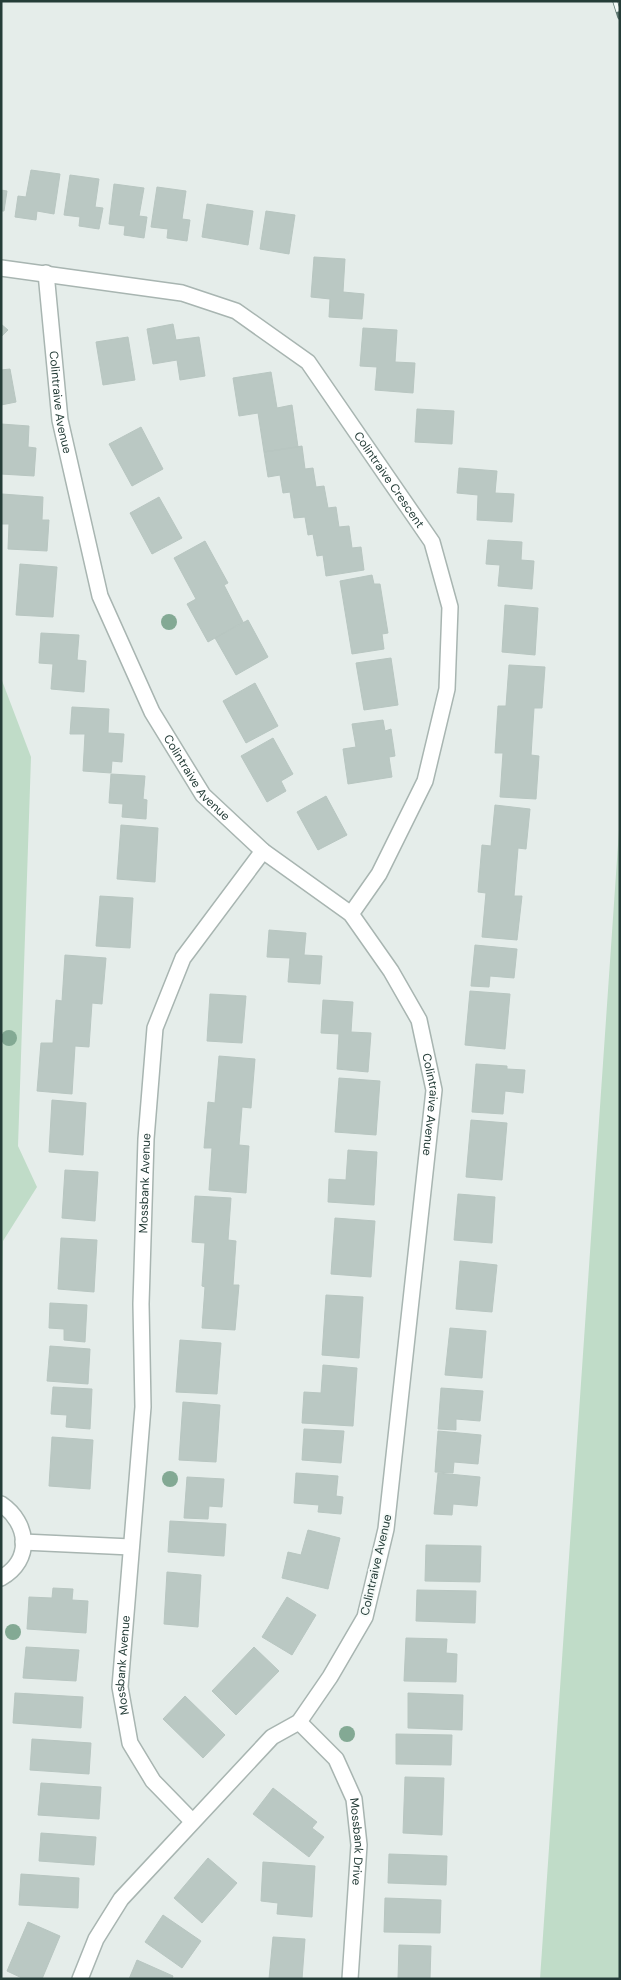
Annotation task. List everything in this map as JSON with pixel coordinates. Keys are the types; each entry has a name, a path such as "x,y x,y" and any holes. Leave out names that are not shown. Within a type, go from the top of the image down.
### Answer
{"street":[{"name":"Colintraive Crescent","path":"1,268 182,293 236,311 308,362 432,542 450,607 447,689 425,781 379,874 351,914"},
{"name":"Colintraive Avenue","path":"46,273 60,420 100,596 152,712 203,795 263,851 351,914 391,971 418,1020 434,1090 386,1529 365,1617 330,1677 300,1722 272,1736 121,1898 96,1939 80,1979"},
{"name":"Mossbank Avenue","path":"192,1821 153,1781 130,1743 120,1687 143,1408 140,1304 146,1140 155,1028 183,958 263,851"},
{"path":"1,1504 12,1512 20,1524 23,1542 23,1550 18,1563 8,1574 1,1578"},
{"path":"23,1542 131,1547"},
{"name":"Mossbank Drive","path":"300,1722 336,1759 354,1799 359,1845 350,1979"}],"green space":[{"path":"1,678 31,757 18,1146 37,1187 3,1241 1,1330"},
{"path":"620,816 620,1979 540,1979"}],"building":[{"path":"31,170 60,174 54,214 37,211 36,220 15,217 18,196 26,197"},
{"path":"70,175 99,179 95,207 103,208 99,229 79,226 80,217 64,215"},
{"path":"114,184 144,188 139,216 147,217 144,238 124,235 125,226 109,224"},
{"path":"157,187 186,191 182,219 190,220 187,241 167,238 168,229 151,227"},
{"path":"1,190 7,191 4,211 1,211"},
{"path":"207,204 253,211 248,245 202,237"},
{"path":"266,211 295,215 289,254 260,249"},
{"path":"314,257 345,259 343,292 364,294 362,319 329,317 330,299 311,297"},
{"path":"1,324 8,330 1,337"},
{"path":"173,324 176,340 199,337 205,376 180,380 177,360 153,364 147,329"},
{"path":"363,328 397,330 395,362 415,363 413,393 375,390 377,367 360,366"},
{"path":"128,337 135,380 103,385 96,342"},
{"path":"10,369 16,402 1,405 1,370"},
{"path":"271,372 277,408 292,405 298,447 264,452 258,413 239,416 233,378"},
{"path":"417,409 454,411 452,444 415,442"},
{"path":"1,424 29,426 28,447 36,448 34,476 1,474"},
{"path":"141,427 163,469 132,486 109,444"},
{"path":"302,446 305,469 313,468 316,487 324,486 328,508 336,507 339,527 349,526 352,548 361,547 364,570 326,576 323,555 317,556 313,534 308,535 305,517 294,518 290,492 283,493 280,475 268,477 264,452"},
{"path":"459,468 497,471 495,493 514,494 512,522 477,520 478,495 457,493"},
{"path":"2,494 43,497 42,520 49,520 47,551 8,549 9,524 1,524"},
{"path":"159,497 182,538 152,554 130,513"},
{"path":"488,540 522,542 521,560 534,561 532,589 498,586 500,565 486,564"},
{"path":"205,541 228,583 224,585 243,622 208,642 187,604 196,599 174,558"},
{"path":"20,564 57,567 53,617 16,615"},
{"path":"372,575 374,584 380,584 388,633 382,634 384,649 352,654 340,581"},
{"path":"505,605 538,608 535,655 502,652"},
{"path":"248,620 268,657 236,675 215,638"},
{"path":"41,633 79,635 77,660 86,661 84,692 51,689 53,664 39,663"},
{"path":"391,658 398,705 364,710 356,663"},
{"path":"509,665 545,667 542,708 534,708 531,755 539,756 536,799 500,797 503,753 495,753 498,706 506,706"},
{"path":"255,683 278,726 246,743 223,701"},
{"path":"72,707 109,709 108,733 124,734 122,762 112,761 111,773 83,771 85,734 70,734"},
{"path":"383,720 385,731 391,729 395,756 389,757 392,777 348,784 343,749 356,747 352,724"},
{"path":"273,738 293,774 281,781 286,791 267,802 241,756"},
{"path":"111,774 145,776 143,799 147,800 146,819 122,817 123,804 109,803"},
{"path":"326,796 347,835 318,850 297,812"},
{"path":"495,805 530,809 526,849 518,848 514,896 522,896 517,940 482,937 486,893 478,892 482,845 491,846"},
{"path":"121,825 158,828 155,882 117,879"},
{"path":"100,896 133,898 130,948 96,946"},
{"path":"269,930 306,933 304,955 322,956 320,984 288,982 290,958 267,957"},
{"path":"475,945 517,949 514,978 490,976 489,987 471,986"},
{"path":"65,955 106,958 102,1004 92,1003 89,1047 75,1046 72,1094 37,1091 41,1043 53,1043 56,1000 62,1001"},
{"path":"470,991 510,994 505,1049 465,1045"},
{"path":"210,994 246,996 242,1043 207,1041"},
{"path":"323,1000 353,1002 351,1032 371,1033 368,1072 337,1069 339,1034 321,1033"},
{"path":"219,1056 255,1059 251,1108 242,1107 239,1145 249,1146 246,1193 209,1190 212,1148 204,1148 208,1102 215,1103"},
{"path":"476,1064 507,1066 507,1069 525,1070 523,1093 505,1091 503,1114 472,1112"},
{"path":"339,1078 380,1081 376,1135 335,1132"},
{"path":"52,1100 86,1103 83,1155 49,1152"},
{"path":"471,1120 507,1123 502,1180 466,1177"},
{"path":"348,1150 377,1152 374,1205 328,1202 329,1179 346,1180"},
{"path":"65,1170 98,1172 95,1221 62,1218"},
{"path":"458,1194 495,1197 492,1243 454,1240"},
{"path":"195,1196 231,1198 228,1240 236,1241 233,1285 239,1285 235,1330 202,1328 205,1287 202,1286 205,1243 192,1242"},
{"path":"335,1218 375,1221 371,1277 331,1274"},
{"path":"61,1238 97,1240 94,1292 58,1289"},
{"path":"460,1261 497,1265 492,1312 456,1309"},
{"path":"326,1295 363,1297 359,1358 322,1355"},
{"path":"50,1303 87,1305 85,1342 64,1340 64,1329 49,1328"},
{"path":"450,1328 486,1331 482,1378 445,1375"},
{"path":"180,1340 221,1343 217,1394 176,1392"},
{"path":"50,1346 90,1349 88,1384 47,1381"},
{"path":"323,1365 357,1368 353,1426 302,1423 304,1392 321,1393"},
{"path":"53,1387 92,1389 90,1429 66,1427 67,1415 51,1414"},
{"path":"441,1388 483,1391 480,1421 456,1419 456,1430 438,1429"},
{"path":"183,1402 220,1405 216,1462 179,1460"},
{"path":"304,1429 344,1431 341,1463 302,1460"},
{"path":"438,1431 481,1435 478,1464 454,1462 453,1473 435,1472"},
{"path":"52,1437 93,1440 90,1489 49,1486"},
{"path":"296,1473 338,1476 336,1496 343,1497 341,1514 318,1512 319,1505 294,1503"},
{"path":"438,1473 480,1477 477,1506 453,1504 452,1515 434,1514"},
{"path":"187,1477 224,1479 222,1507 209,1506 208,1519 184,1518"},
{"path":"170,1521 226,1524 224,1556 168,1552"},
{"path":"308,1530 340,1538 328,1589 282,1578 288,1552 301,1555"},
{"path":"426,1545 481,1546 480,1582 425,1581"},
{"path":"167,1572 201,1575 198,1627 164,1624"},
{"path":"53,1588 73,1589 72,1600 88,1601 86,1633 27,1629 29,1597 52,1598"},
{"path":"417,1590 476,1591 475,1623 416,1621"},
{"path":"287,1597 316,1615 292,1655 262,1637"},
{"path":"406,1638 447,1639 446,1653 457,1654 456,1682 404,1681"},
{"path":"26,1647 79,1650 76,1681 23,1678"},
{"path":"254,1647 279,1671 236,1715 212,1691"},
{"path":"15,1693 83,1697 81,1728 13,1723"},
{"path":"408,1693 463,1695 462,1730 408,1728"},
{"path":"185,1696 225,1735 203,1758 163,1719"},
{"path":"396,1734 452,1735 451,1765 396,1764"},
{"path":"32,1739 91,1743 89,1774 30,1770"},
{"path":"405,1777 444,1778 442,1835 403,1833"},
{"path":"41,1783 101,1787 99,1819 38,1815"},
{"path":"273,1788 317,1822 312,1828 324,1837 309,1857 253,1814"},
{"path":"41,1833 96,1837 94,1865 39,1861"},
{"path":"389,1854 447,1856 446,1885 388,1883"},
{"path":"208,1858 237,1883 202,1923 174,1898"},
{"path":"263,1862 315,1866 312,1917 277,1914 278,1903 261,1901"},
{"path":"21,1874 79,1878 78,1908 19,1905"},
{"path":"385,1898 441,1900 440,1933 384,1932"},
{"path":"163,1915 201,1941 182,1968 145,1942"},
{"path":"28,1922 60,1936 42,1979 24,1979 7,1971"},
{"path":"273,1937 305,1939 302,1979 269,1979"},
{"path":"399,1945 431,1946 430,1979 398,1979"},
{"path":"137,1960 173,1976 172,1979 129,1979"}],"railway":[{"path":"615,1 620,17"}]}
